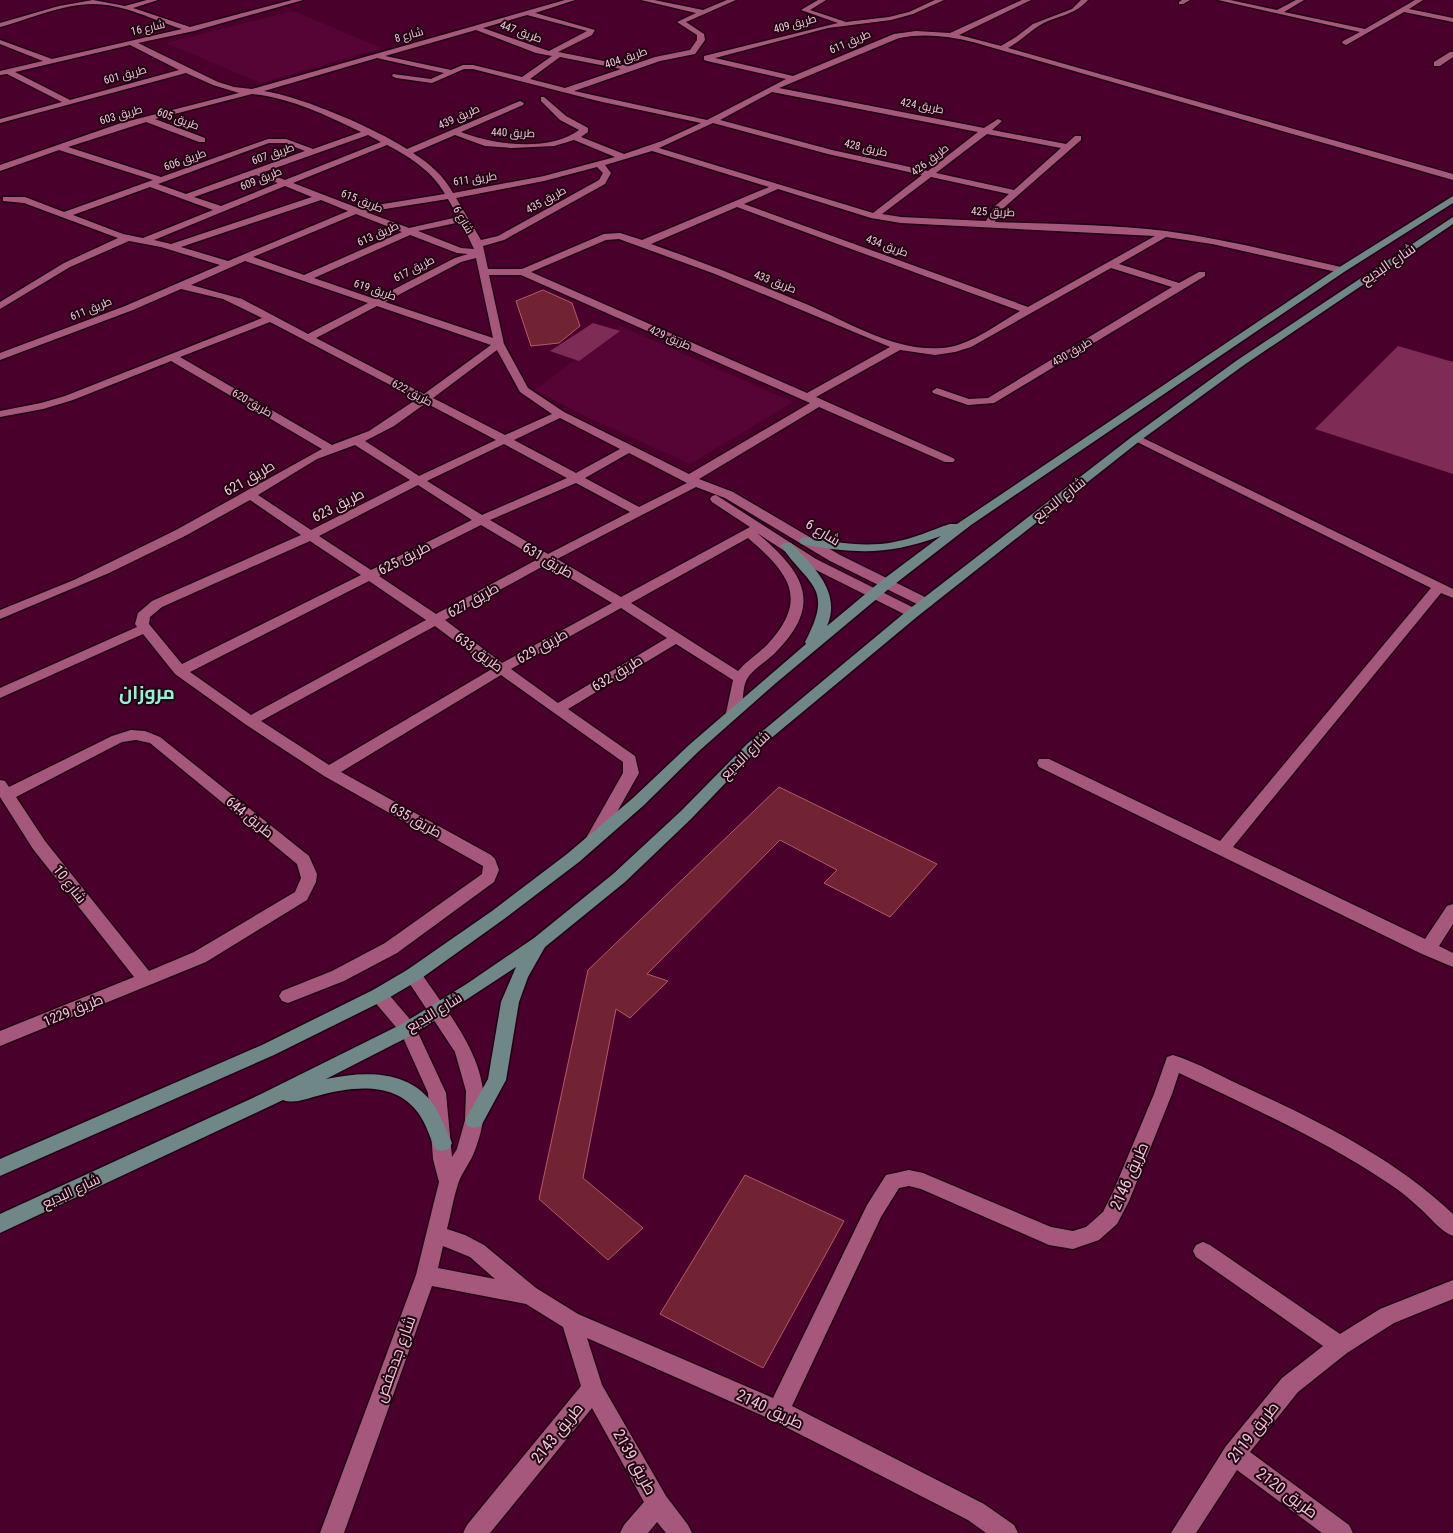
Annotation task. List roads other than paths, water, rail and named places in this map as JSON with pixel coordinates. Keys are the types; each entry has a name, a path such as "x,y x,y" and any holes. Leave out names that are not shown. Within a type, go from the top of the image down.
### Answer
{"main road":[{"name":"شارع البديع","path":"0,1168 268,1050 379,995 413,975 498,916 592,841 638,802 733,713 873,594 967,522 1341,270 1453,199"},
{"name":"شارع البديع","path":"0,1224 266,1100 408,1029 474,988 540,942 618,878 654,846 771,730 926,603 1137,438 1240,363 1453,220"},
{"path":"805,541 841,547 879,548 909,542 967,522"},
{"path":"787,546 817,581 824,599 823,619 809,649"},
{"path":"474,1120 496,1080 507,1029 510,1002 520,976 540,942"},
{"path":"266,1100 363,1080 396,1085 422,1104 433,1120 442,1143"}],"street":[{"path":"124,8 155,0"},
{"name":"شارع 16","path":"4,72 191,29 300,0"},
{"name":"شارع 8","path":"252,92 572,0"},
{"path":"644,0 701,12"},
{"path":"733,0 680,22 700,34 701,40 692,52 707,58 793,78"},
{"path":"823,0 804,10 844,23"},
{"name":"طريق 409","path":"707,58 844,23 889,19 911,13 941,0"},
{"path":"952,35 1028,0"},
{"path":"1002,48 1019,39 1035,25 1074,10 1086,0"},
{"path":"1221,0 1365,31"},
{"path":"1278,12 1300,0"},
{"path":"1346,43 1420,0"},
{"path":"0,25 87,3 100,3 124,8 191,29"},
{"path":"1403,10 1453,20"},
{"path":"527,13 591,30 589,33 549,54"},
{"path":"889,19 897,24"},
{"name":"طريق 447","path":"477,28 549,54 628,68"},
{"name":"طريق 611","path":"0,357 180,286 242,257 354,211 507,187 599,164 651,148 710,121 793,78 908,31 952,35 1002,48 1453,177"},
{"path":"0,42 51,61"},
{"name":"شارع 6","path":"131,43 227,88 271,94 368,132 408,152 430,168 448,187 450,195 479,250 485,284 500,344 524,390 560,414 698,483 729,495 835,558 926,603"},
{"name":"طريق 404","path":"573,137 585,130 562,118 545,100 628,68 692,52"},
{"path":"1437,64 1453,54"},
{"name":"طريق 447","path":"525,79 558,55"},
{"path":"376,56 452,72"},
{"name":"طريق 428","path":"452,72 467,67 487,70 571,91 710,121 831,152 1016,193"},
{"name":"طريق 601","path":"0,121 188,70"},
{"path":"4,72 68,102"},
{"path":"396,76 428,81 452,72"},
{"name":"طريق 424","path":"772,89 1068,147"},
{"name":"طريق 603","path":"0,168 101,132 252,92"},
{"name":"طريق 439","path":"408,152 520,103"},
{"name":"طريق 605","path":"146,119 202,140"},
{"name":"طريق 426","path":"874,216 998,121"},
{"name":"طريق 440","path":"453,131 491,144 543,145 573,137"},
{"name":"طريق 607","path":"185,197 368,132"},
{"path":"573,137 623,157"},
{"path":"990,223 994,212 1078,138"},
{"name":"طريق 606","path":"64,215 268,141 286,141 314,152"},
{"name":"طريق 609","path":"144,241 285,182 388,142"},
{"path":"58,147 162,180"},
{"name":"طريق 425","path":"651,148 874,216 901,220 1111,229 1165,234 1230,245 1341,270"},
{"name":"طريق 435","path":"479,250 602,182 607,173 599,164"},
{"name":"طريق 615","path":"256,172 460,251 479,250"},
{"path":"150,184 220,209"},
{"path":"642,244 776,187"},
{"name":"طريق 615","path":"173,247 321,197"},
{"path":"2,198 21,199 127,238 173,247 228,264"},
{"name":"طريق 434","path":"736,204 1030,311"},
{"name":"طريق 613","path":"305,278 427,225 462,219"},
{"path":"806,398 899,346 925,352 953,350 968,345 1165,234"},
{"name":"طريق 433","path":"523,272 604,237 620,236 899,346"},
{"path":"0,306 67,265 127,238"},
{"name":"طريق 617","path":"308,337 479,250"},
{"name":"طريق 619","path":"242,257 500,344"},
{"path":"1112,264 1180,287"},
{"name":"طريق 429","path":"483,272 523,272 949,460"},
{"name":"طريق 430","path":"937,391 968,402 990,401 1202,274"},
{"path":"485,284 534,278"},
{"name":"طريق 622","path":"180,286 204,290 246,305 639,512"},
{"path":"0,414 68,398 270,318"},
{"name":"طريق 621","path":"0,615 43,598 140,553 250,496 315,456 372,434 424,400 472,362 500,344"},
{"name":"طريق 620","path":"172,357 331,449"},
{"name":"طريق 627","path":"250,721 546,560 698,483 817,403"},
{"name":"طريق 623","path":"145,628 141,620 150,607 310,536 419,480 560,414"},
{"path":"1137,438 1453,594"},
{"name":"طريق 631","path":"356,441 546,560 620,602 740,678"},
{"name":"طريق 625","path":"180,670 481,520 575,479 630,448"},
{"name":"شارع 6","path":"698,483 754,530 787,546 832,573 913,614"},
{"name":"طريق 633","path":"250,496 436,620 501,670 630,760 631,773 592,841"},
{"path":"733,713 740,678 788,631 798,604 796,588 788,570 754,530"},
{"name":"طريق 629","path":"329,772 620,602 754,530"},
{"path":"1223,849 1439,587"},
{"path":"0,693 145,628"},
{"name":"طريق 635","path":"145,628 180,670 250,721 329,772 485,859 491,866 492,870 488,878 391,948 338,976 288,996"},
{"name":"طريق 632","path":"558,709 676,638"},
{"name":"طريق 644","path":"4,790 117,739 133,734 146,736 155,740 303,860 310,869 309,879 301,896 200,957 146,980"},
{"path":"1044,763 1453,960"},
{"name":"شارع 10","path":"4,790 39,845 146,980"},
{"path":"1428,949 1453,910"},
{"name":"شارع جدحفص","path":"332,1533 426,1275 449,1182 466,1150 474,1120 475,1091 463,1050 413,975"},
{"name":"طريق 1229","path":"0,1039 146,980"},
{"name":"شارع جدحفص","path":"379,995 408,1029 438,1093 443,1159 449,1182"},
{"name":"طريق 2146","path":"778,1411 874,1211 892,1181 909,1178 923,1181 1050,1236 1073,1240 1092,1234 1110,1218 1122,1196 1174,1062 1288,1116 1358,1154 1397,1178 1430,1204 1453,1227"},
{"name":"طريق 2140","path":"436,1235 458,1241 477,1251 529,1295 571,1321 778,1411 976,1512 1006,1533"},
{"path":"1203,1251 1340,1346"},
{"name":"طريق 2140","path":"426,1275 529,1295"},
{"name":"طريق 2119","path":"1183,1533 1234,1454 1290,1385 1340,1346 1387,1316 1453,1289"},
{"path":"571,1321 593,1389"},
{"name":"طريق 2139","path":"593,1389 658,1504 680,1533"},
{"name":"طريق 2143","path":"475,1533 593,1389"},
{"name":"طريق 2120","path":"1234,1454 1341,1533"},
{"path":"632,1533 658,1504"}],"district":[{"name":"مروزان","path":"147,692"}]}
